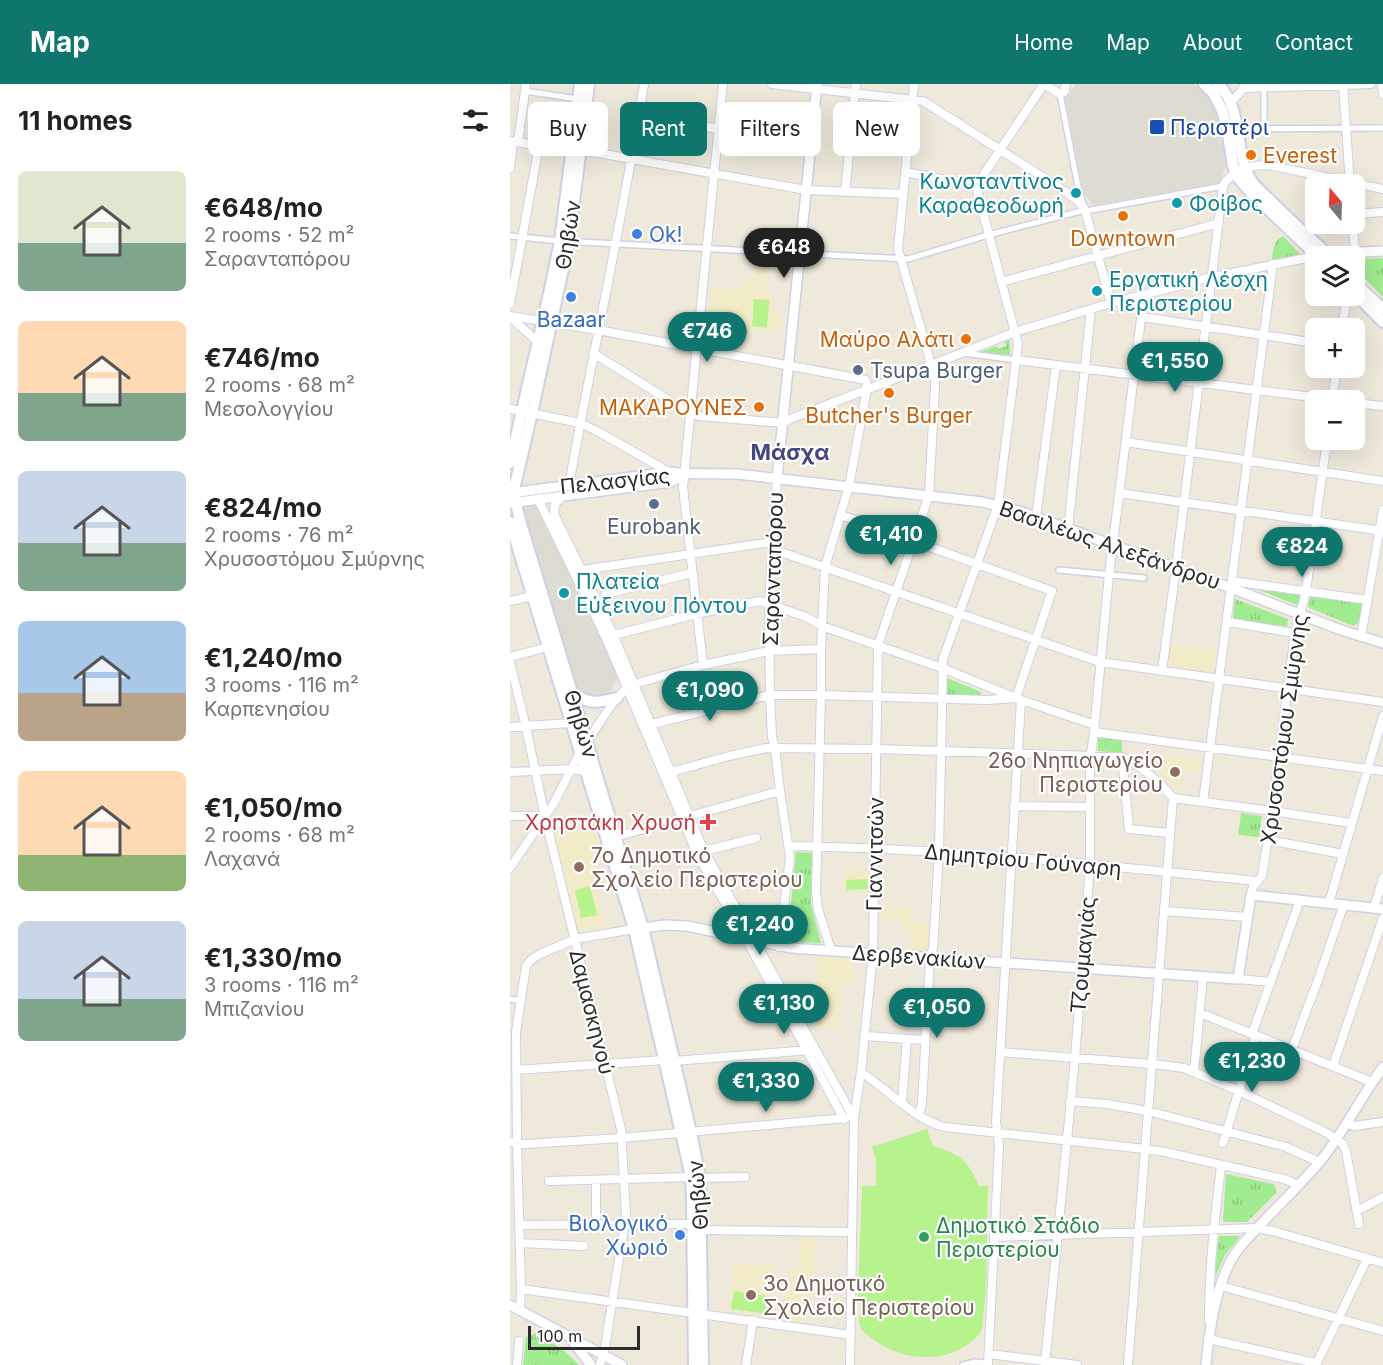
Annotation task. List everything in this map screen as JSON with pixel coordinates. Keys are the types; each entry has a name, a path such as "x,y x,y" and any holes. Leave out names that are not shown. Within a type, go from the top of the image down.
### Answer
{"main road":[{"name":"Θηβών","path":"578,102 580,84"},
{"name":"Θηβών","path":"585,102 589,84"},
{"path":"1204,84 1213,93 1222,110 1231,157 1240,171 1313,246"},
{"path":"1218,84 1228,97 1238,129 1241,154 1240,171"},
{"name":"Θηβών","path":"510,463 527,412 564,241 575,156"},
{"path":"1365,294 1383,309"},
{"path":"1365,298 1383,322"},
{"name":"Θηβών","path":"547,321 538,342 512,498 615,837 686,1133 695,1178 703,1365"},
{"name":"Θηβών","path":"510,522 514,542 580,752 638,929"},
{"path":"572,692 590,702 617,698"},
{"name":"Θηβών","path":"694,1365 699,1313"}],"street":[{"path":"641,102 644,84"},
{"path":"721,102 723,84"},
{"path":"773,84 855,88 923,100 1069,194 1085,211"},
{"name":"Γιαννιτσών","path":"850,1365 854,1118 873,953 878,645 929,495 935,387 932,365 898,249 914,84"},
{"path":"919,1115 922,1104 924,1040 939,852 943,659 998,505 1018,344 976,186 1044,84 1060,94 1078,187 1111,303"},
{"path":"1060,94 1065,90 1066,84"},
{"path":"1230,102 1244,86 1264,88 1371,84"},
{"path":"1382,84 1383,94"},
{"path":"1343,85 1349,174"},
{"name":"Σαρανταπόρου","path":"814,102 816,86"},
{"path":"510,168 525,88 578,99"},
{"path":"845,192 855,88"},
{"path":"1264,88 1264,130"},
{"path":"703,665 683,487 719,129 707,127"},
{"path":"1238,129 1383,128"},
{"path":"608,155 806,190 903,194"},
{"path":"510,304 537,156"},
{"path":"569,485 632,156"},
{"name":"Σαρανταπόρου","path":"779,946 790,857 772,737 769,604 777,478 809,156"},
{"path":"1161,671 1200,383 1223,186 1229,177 1256,165 1268,165 1309,174"},
{"path":"905,172 976,186"},
{"path":"510,236 564,241 908,259 988,235 1085,211 1223,186"},
{"path":"1365,186 1383,189"},
{"path":"1365,213 1383,212"},
{"path":"1000,282 1219,223"},
{"path":"1365,252 1383,251"},
{"path":"593,353 691,414 783,423 1015,332 1111,303 1213,277 1305,259"},
{"path":"1203,802 1273,264"},
{"name":"Τζουμαγιάς","path":"1046,1363 1075,1058 1090,865 1090,762 1108,575 1144,295"},
{"path":"1068,529 1091,309"},
{"path":"510,316 866,380 867,389 849,486 825,567 816,900 831,950"},
{"path":"510,316 538,342"},
{"path":"1142,317 1305,341"},
{"path":"963,353 1305,396"},
{"path":"1036,517 1056,365"},
{"path":"1365,404 1383,406"},
{"path":"510,409 580,423 669,472"},
{"path":"1126,442 1383,481"},
{"name":"Χρυσοστόμου Σμύρνης","path":"1238,979 1251,895 1256,881 1262,876 1268,840 1295,633 1306,591 1325,450"},
{"name":"Πελασγίας","path":"512,498 569,485 669,472 685,474"},
{"name":"Βασιλέως Αλεξάνδρου","path":"685,474 710,472 777,478 998,505 1176,568 1232,584 1301,615 1383,643"},
{"name":"Πελασγίας","path":"512,498 538,499 671,482 685,474"},
{"path":"1119,493 1382,531"},
{"path":"564,495 555,504 554,514 578,572"},
{"path":"538,499 578,572 631,685 686,817 697,854 751,940"},
{"path":"1361,636 1382,531 1383,510"},
{"path":"841,515 1052,591 1018,699 1017,753 996,1122 999,1146 988,1361"},
{"path":"578,572 690,554 772,546 825,567 1100,662 1383,702"},
{"path":"1059,570 1144,578"},
{"path":"606,594 692,573"},
{"name":"Βασιλέως Αλεξάνδρου","path":"1232,584 1368,600"},
{"path":"510,601 532,596"},
{"path":"609,636 760,601 806,617 822,626 942,668 1094,728 1383,771"},
{"path":"1227,622 1295,633"},
{"path":"510,657 548,647"},
{"path":"587,742 617,698 631,685 703,665 769,651 821,649"},
{"name":"Δαμασκηνού","path":"510,662 545,818 617,1112 621,1138 625,1224 602,1360"},
{"path":"647,724 770,695 1018,699"},
{"path":"1329,903 1383,717"},
{"path":"510,727 571,723"},
{"path":"668,773 766,747 1122,757 1135,763 1173,798 1351,823"},
{"path":"510,868 545,818 580,752"},
{"path":"1122,757 1129,829 1170,833"},
{"path":"510,772 572,769 586,771"},
{"path":"615,837 780,791"},
{"path":"1128,1365 1173,798"},
{"path":"1014,806 1090,807"},
{"path":"510,816 545,818"},
{"path":"513,1143 621,1138 854,1118 811,1049 686,817"},
{"path":"704,850 756,838"},
{"path":"1268,840 1343,854"},
{"name":"Δημητρίου Γούναρη","path":"789,846 1011,857 1256,881"},
{"path":"1251,895 1379,909 1383,878"},
{"path":"1223,1143 1254,1035 1300,900"},
{"path":"1292,1049 1344,904"},
{"path":"1164,911 1247,917"},
{"path":"1333,1066 1383,918"},
{"name":"Δερβενακίων","path":"520,1311 520,1243 513,1143 516,1070 513,1032 528,963 540,954 574,939 638,929 687,926 779,946 1272,982"},
{"path":"1194,1072 1203,977"},
{"path":"510,999 521,1001"},
{"path":"1200,1013 1372,1082"},
{"path":"864,1036 924,1040"},
{"path":"902,1102 907,1039"},
{"path":"516,1070 811,1049"},
{"path":"811,1049 844,1119"},
{"path":"1000,1052 1184,1068 1325,1132 1343,1144 1346,1151 1359,1224"},
{"path":"1209,1335 1226,1269 1233,1256 1337,1140 1383,1067"},
{"path":"861,1072 919,1115 944,1128 1165,1152 1284,1179 1299,1185"},
{"path":"1070,1101 1149,1111 1286,1147 1319,1162"},
{"path":"1347,1123 1354,1126 1383,1122"},
{"path":"1206,1365 1213,1230 1221,1166"},
{"path":"549,1181 745,1177"},
{"path":"596,1181 596,1225"},
{"path":"1357,1211 1383,1197"},
{"path":"519,1225 625,1224 852,1232"},
{"path":"994,1237 1258,1228 1383,1263"},
{"path":"520,1243 585,1246"},
{"path":"1209,1335 1316,1364 1367,1259"},
{"path":"1221,1286 1383,1332"},
{"path":"521,1289 851,1335"},
{"path":"510,1305 568,1337 602,1360 622,1365"},
{"path":"746,1365 753,1320"},
{"path":"568,1337 591,1365"},
{"path":"517,1365 514,1354 519,1341"},
{"path":"963,1365 988,1361 1077,1365"}],"shaded area":[{"path":"1076,84 1195,85 1206,95 1219,117 1226,164 1221,182 1093,205 1084,193 1065,99"},
{"path":"756,262 767,263 768,295 772,295 774,315 781,316 782,329 752,331 727,329 726,338 706,337 710,288 742,291 744,277 756,275"},
{"name":"Πλατεία Εύξεινου Πόντου","path":"525,504 536,504 621,676 606,696 587,697 577,689 523,510"},
{"path":"1170,644 1216,650 1213,674 1167,668"},
{"name":"26ο Νηπιαγωγείο Περιστερίου","path":"1155,755 1201,760 1200,771 1185,772 1183,780 1176,789 1151,765 1155,762"},
{"name":"7ο Δημοτικό Σχολείο Περιστερίου","path":"597,818 606,848 593,849 604,928 592,930 585,927 579,932 553,827"},
{"path":"844,868 869,868 869,890 845,891"},
{"path":"879,907 912,908 910,923 931,924 930,951 910,949 910,932 902,931 902,919 879,918"},
{"path":"818,957 854,958 853,988 841,987 837,1029 816,1026"},
{"path":"799,1237 815,1238 814,1281 808,1281 804,1322 782,1319 789,1267 799,1268"},
{"name":"3ο Δημοτικό Σχολείο Περιστερίου","path":"734,1263 775,1266 768,1314 756,1312 755,1315 730,1311"}],"green space":[{"path":"1283,236 1300,254 1272,260 1275,243"},
{"path":"1383,258 1383,297 1365,279 1365,259"},
{"path":"754,299 769,300 767,328 752,326"},
{"path":"1009,338 1010,356 984,354 983,351 997,346 998,349 1006,346 1004,339"},
{"path":"1258,588 1301,594 1300,604 1297,605"},
{"path":"1311,595 1362,601 1358,623 1353,626 1308,607"},
{"path":"1235,599 1288,619 1287,627 1233,619"},
{"path":"947,678 981,692 980,696 947,697"},
{"path":"1098,738 1122,740 1122,753 1098,751"},
{"path":"1241,813 1262,816 1259,837 1238,835"},
{"path":"796,852 812,853 811,904 821,943 792,942 788,936"},
{"path":"867,879 868,889 847,890 846,880"},
{"path":"590,886 597,915 581,918 575,890"},
{"name":"Δημοτικό Στάδιο Περιστερίου","path":"927,1129 933,1146 962,1159 979,1186 988,1186 986,1288 982,1330 959,1350 930,1357 900,1353 865,1333 860,1326 861,1297 858,1297 862,1186 876,1186 876,1159 872,1147"},
{"path":"1226,1174 1274,1184 1277,1192 1247,1222 1223,1222"},
{"path":"1219,1236 1240,1236 1225,1255 1216,1275 1215,1274"},
{"path":"734,1291 769,1296 767,1314 731,1309"},
{"path":"536,1333 563,1350 579,1365 523,1365 526,1337"}],"place":[{"name":"Περιστέρι","path":"1157,127"},
{"name":"Everest","path":"1251,155"},
{"name":"Κωνσταντίνος Καραθεοδωρή","path":"1076,193"},
{"name":"Φοίβος","path":"1177,203"},
{"name":"Downtown","path":"1123,216"},
{"name":"Ok!","path":"637,234"},
{"name":"Εργατική Λέσχη Περιστερίου","path":"1097,291"},
{"name":"Bazaar","path":"571,297"},
{"name":"Μαύρο Αλάτι","path":"966,339"},
{"name":"Tsupa Burger","path":"858,370"},
{"name":"Butcher's Burger","path":"889,393"},
{"name":"ΜΑΚΑΡΟΥΝΕΣ","path":"759,407"},
{"name":"Eurobank","path":"654,504"},
{"name":"Πλατεία Εύξεινου Πόντου","path":"564,593"},
{"name":"26ο Νηπιαγωγείο Περιστερίου","path":"1175,772"},
{"name":"Χρηστάκη Χρυσή","path":"708,822"},
{"name":"7ο Δημοτικό Σχολείο Περιστερίου","path":"579,867"},
{"name":"Βιολογικό Χωριό","path":"680,1235"},
{"name":"Δημοτικό Στάδιο Περιστερίου","path":"924,1237"},
{"name":"3ο Δημοτικό Σχολείο Περιστερίου","path":"751,1295"}],"district":[{"name":"Μάσχα","path":"790,452"}]}
